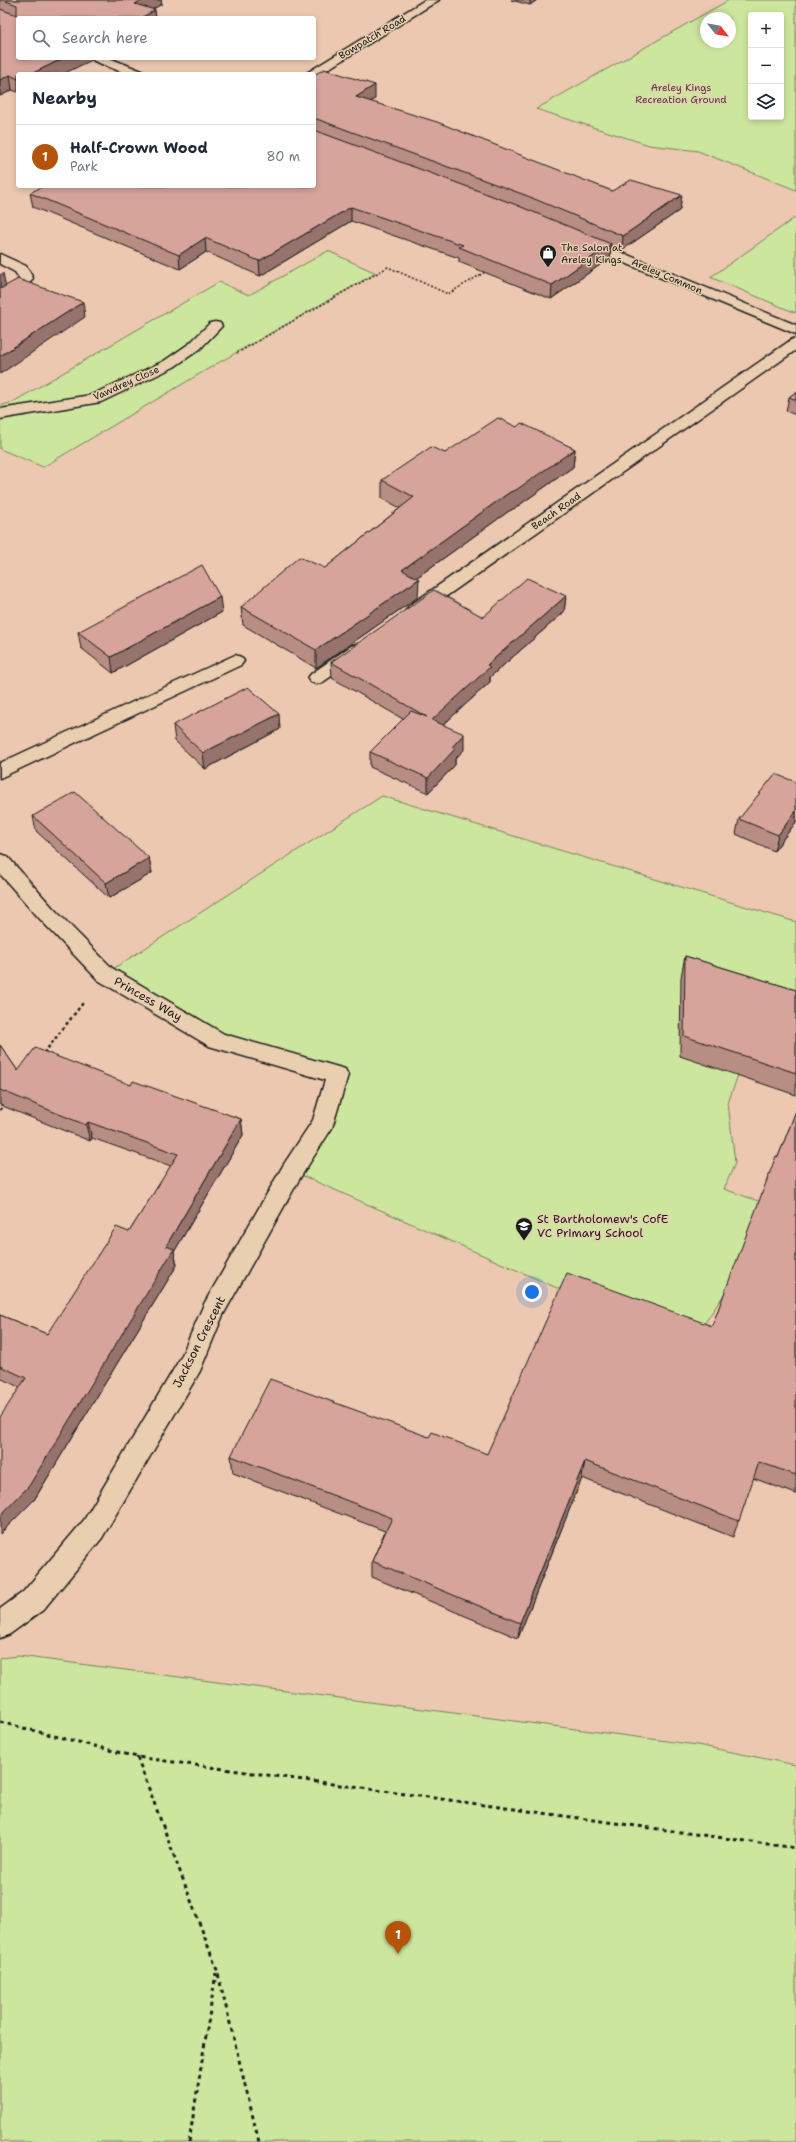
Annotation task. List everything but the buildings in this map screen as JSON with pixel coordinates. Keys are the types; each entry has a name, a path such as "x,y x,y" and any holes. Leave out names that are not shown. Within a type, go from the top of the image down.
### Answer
{"street":[{"name":"Bowpatch Road","path":"314,72 433,0"},
{"path":"103,60 133,72"},
{"name":"Areley Common","path":"571,236 796,330"},
{"path":"0,258 21,269 26,278 20,287 0,300"},
{"name":"Vawdrey Close","path":"0,414 95,399 169,364 195,346 216,326"},
{"name":"Beach Road","path":"401,619 796,343"},
{"path":"317,678 369,642"},
{"path":"0,771 235,661"},
{"name":"Princess Way","path":"0,861 105,974 217,1040 337,1075"},
{"name":"Jackson Crescent","path":"0,1625 33,1601 93,1529 191,1363 213,1311 284,1184 324,1122 337,1075"}],"path":[{"path":"233,355 388,267 448,294 488,270"},
{"path":"43,1055 105,974"},
{"path":"0,1110 10,1098"},
{"path":"0,1722 137,1757 796,1848"},
{"path":"137,1757 217,1970 259,2142"},
{"path":"189,2142 217,1970"}],"green space":[{"name":"Areley Kings Recreation Ground","path":"729,0 796,0 796,190 698,151 649,145 536,109 700,16 700,48 736,48 736,12 708,12"},
{"path":"796,217 796,313 710,277 718,272"},
{"path":"328,251 376,273 218,363 43,467 0,449 0,406 13,402 219,282 249,295"},
{"path":"382,796 796,922 796,1012 738,1075 728,1103 735,1163 724,1189 761,1202 727,1290 694,1339 564,1291 292,1171 336,1075 217,1040 105,974"},
{"path":"19,1656 697,1745 796,1765 796,2142 0,2142 0,1658"}],"place":[{"name":"The Salon at Areley Kings","path":"548,268"},
{"name":"St Bartholomew's CofE VC Primary School","path":"524,1241"},
{"name":"Half-Crown Wood","path":"398,1954"}]}
